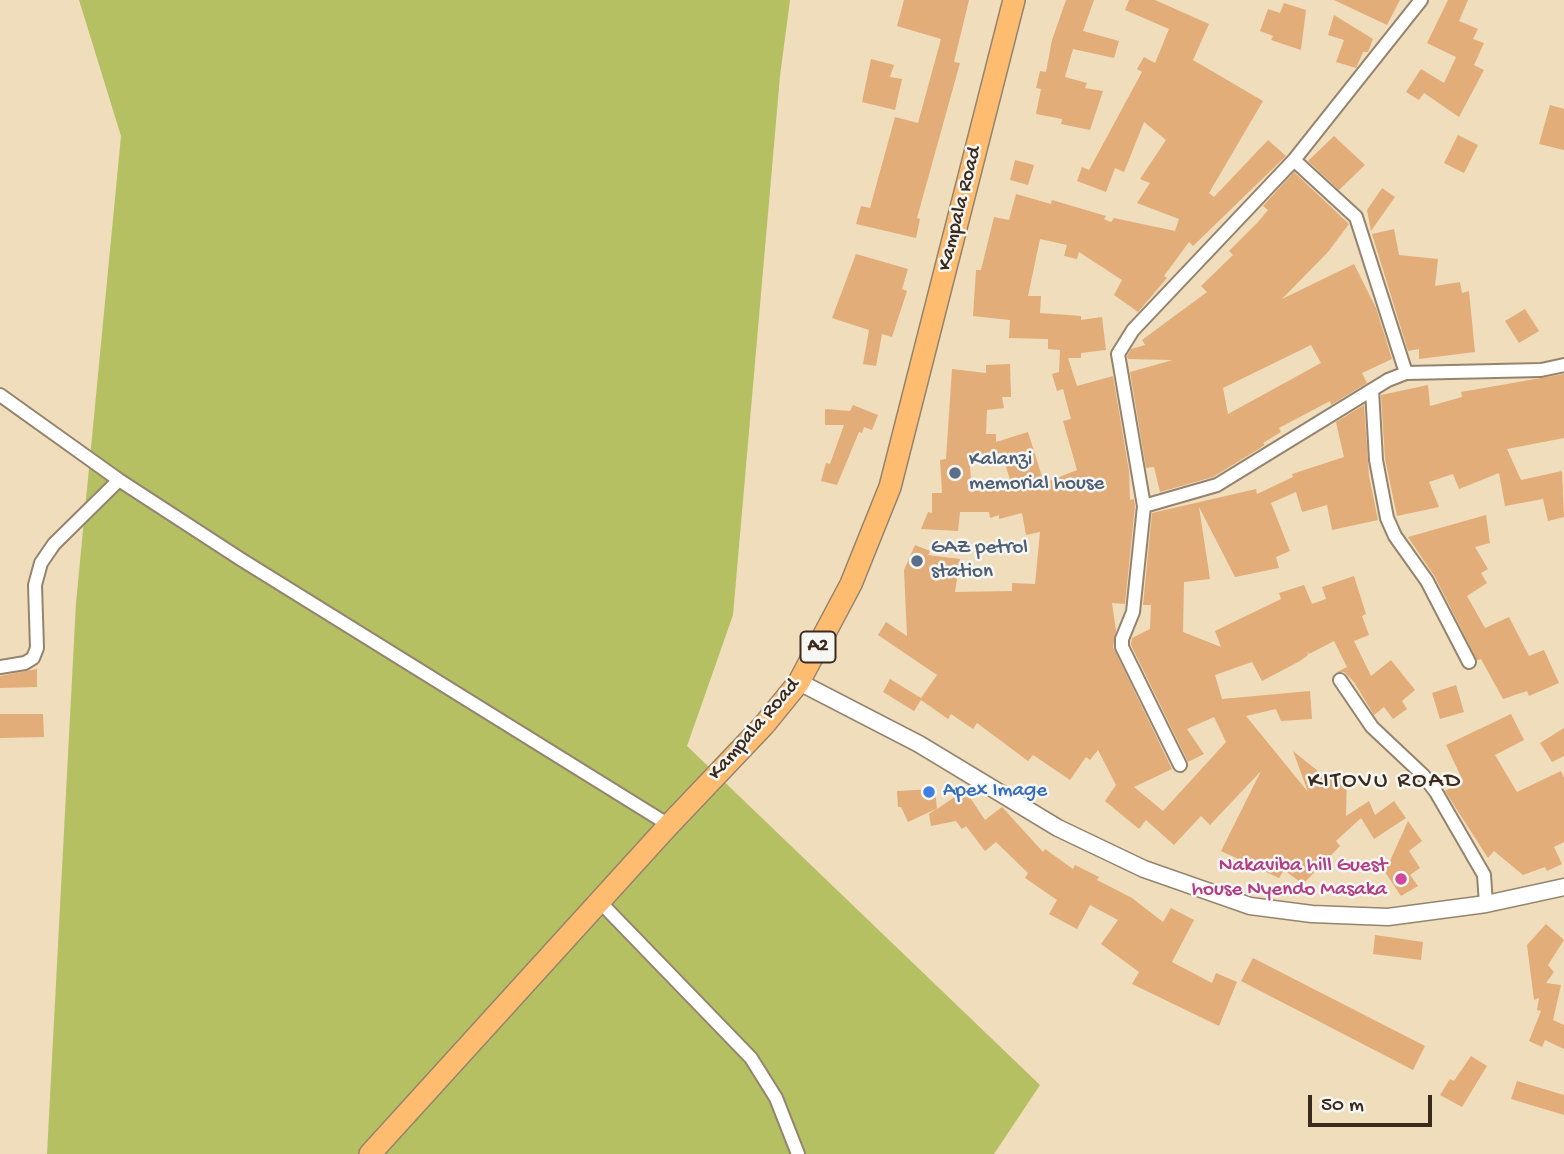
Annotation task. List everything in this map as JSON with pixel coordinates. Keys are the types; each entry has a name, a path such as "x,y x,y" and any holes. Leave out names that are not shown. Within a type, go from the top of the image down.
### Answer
{"main road":[{"name":"Kampala Road","path":"370,1154 669,825 764,725 799,682 851,584 890,486 1014,0"}],"street":[{"path":"1180,765 1122,647 1122,639 1133,612 1144,506 1118,368 1118,354 1133,330 1294,160 1421,0"},
{"path":"1294,160 1356,217 1406,373"},
{"path":"1144,506 1217,485 1372,390 1406,373 1541,370 1564,365"},
{"path":"1372,390 1376,460 1387,518 1395,536 1427,581 1469,662"},
{"path":"0,395 119,480 669,825"},
{"path":"0,667 24,663 33,657 37,648 35,585 41,563 54,544 119,480"},
{"path":"1340,680 1373,727 1423,775 1436,792 1484,875 1486,904"},
{"path":"799,682 919,744 1058,828 1144,869 1250,906 1312,914 1388,917 1486,904 1564,887"},
{"path":"601,902 751,1058 776,1098 798,1154"}],"green space":[{"path":"79,0 790,0 780,76 733,615 687,746 1040,1085 994,1154 47,1154 76,603 121,136"}],"building":[{"path":"904,0 969,0 954,62 960,63 917,218 920,219 916,238 856,224 861,206 870,208 895,117 918,123 941,39 897,26"},
{"path":"1066,0 1094,0 1083,31 1119,41 1114,58 1073,49 1065,77 1087,83 1085,88 1103,91 1090,130 1061,124 1062,119 1036,114 1041,89 1036,88 1040,71 1046,72 1052,40"},
{"path":"1129,0 1155,0 1209,24 1193,60 1263,101 1209,193 1214,197 1268,140 1286,156 1193,246 1189,242 1164,276 1167,278 1138,312 1114,295 1122,280 1079,252 1077,259 1064,256 1067,245 1040,239 1028,296 1041,296 1040,313 1081,316 1081,320 1102,317 1106,350 1081,353 1081,358 1068,358 1077,386 1113,376 1129,471 1130,500 1134,499 1135,506 1125,604 1112,603 1116,630 1113,647 1172,769 1134,787 1163,811 1226,742 1214,717 1187,729 1204,754 1188,762 1131,645 1132,638 1150,629 1151,605 1143,605 1152,513 1256,489 1257,494 1293,477 1292,474 1344,457 1336,422 1364,405 1369,476 1378,520 1332,530 1327,505 1302,512 1296,492 1271,503 1290,551 1276,557 1279,568 1235,577 1199,507 1210,579 1184,582 1183,632 1221,647 1215,631 1281,599 1279,593 1304,585 1312,604 1326,599 1322,587 1354,576 1366,614 1362,616 1369,635 1354,641 1371,676 1391,660 1415,690 1402,701 1407,709 1393,719 1384,707 1374,715 1354,682 1344,672 1337,672 1347,667 1334,641 1309,654 1307,651 1308,655 1300,661 1262,681 1252,662 1215,675 1222,699 1310,691 1312,719 1281,721 1276,709 1246,716 1308,792 1293,751 1324,776 1347,776 1346,816 1369,801 1375,815 1394,801 1406,818 1374,839 1361,818 1336,841 1340,846 1303,884 1284,870 1279,878 1221,851 1261,771 1210,825 1201,816 1174,845 1146,820 1139,829 1105,801 1116,785 1098,750 1090,760 1086,757 1070,780 1033,755 1028,761 977,723 973,729 951,714 948,719 921,700 914,711 883,692 890,679 921,698 937,675 878,635 886,622 907,636 904,570 915,545 930,551 928,555 960,559 955,592 1012,591 1012,583 1035,584 1040,532 1026,535 1022,513 999,519 999,515 990,518 989,512 960,512 958,531 921,529 928,512 932,513 932,493 942,493 940,460 946,459 952,369 986,373 986,365 1010,364 1011,397 1002,397 1004,408 987,410 986,434 996,434 996,442 1028,432 1044,483 1077,470 1063,421 1071,419 1063,389 1057,391 1052,374 1059,372 1060,350 1048,349 1048,339 1009,338 1010,320 973,316 976,270 981,270 994,217 1009,220 1016,194 1051,204 1052,200 1106,216 1104,219 1111,222 1114,218 1175,231 1179,219 1137,203 1150,183 1140,179 1166,140 1144,122 1124,172 1115,168 1106,192 1077,181 1082,167 1089,170 1142,72 1137,69 1144,57 1155,63 1169,29 1125,10","holes":["1001,453 1010,479 972,492 969,454"]},
{"path":"1334,0 1400,0 1387,25"},
{"path":"1448,0 1468,0 1459,21 1478,29 1473,39 1484,43 1474,65 1484,70 1459,117 1424,93 1419,100 1406,92 1421,69 1444,83 1456,57 1427,43"},
{"path":"1284,3 1306,10 1301,50 1271,40 1273,36 1260,31 1268,9 1280,13"},
{"path":"1334,15 1373,39 1368,52 1363,52 1356,68 1336,62 1344,40 1328,35"},
{"path":"871,59 894,65 890,77 902,79 895,110 862,102"},
{"path":"1550,105 1564,109 1564,150 1539,144"},
{"path":"1458,135 1478,145 1464,173 1444,163"},
{"path":"1334,136 1365,165 1339,190 1308,161"},
{"path":"1015,160 1034,165 1028,185 1010,180"},
{"path":"1294,172 1349,224 1328,252 1282,299 1354,264 1376,308 1392,359 1362,373 1367,383 1331,405 1330,401 1279,428 1281,432 1263,443 1265,445 1213,477 1160,492 1154,467 1146,468 1130,372 1173,360 1128,359 1127,356 1131,349 1145,345 1142,340 1207,292 1201,286 1233,255 1229,251 1268,210 1263,206","holes":["1311,345 1321,363 1228,414 1223,388"]},
{"path":"1382,188 1395,197 1371,231 1367,210"},
{"path":"1394,229 1399,255 1438,259 1435,286 1460,282 1462,293 1469,291 1475,352 1419,359 1419,349 1408,351 1372,234"},
{"path":"856,254 908,269 902,289 907,291 892,337 882,334 876,366 863,364 869,330 832,318"},
{"path":"1525,309 1539,331 1519,343 1505,321"},
{"path":"1564,374 1564,438 1507,449 1521,480 1562,471 1564,517 1548,521 1543,499 1505,506 1499,473 1459,489 1453,474 1429,482 1439,507 1397,516 1385,459 1381,395 1428,385 1430,406 1462,397 1461,392"},
{"path":"853,405 878,415 872,430 864,427 862,433 859,432 837,485 821,481 826,463 830,464 844,425 825,425 825,409 850,411"},
{"path":"1486,515 1490,543 1475,547 1488,569 1481,573 1487,583 1467,596 1485,628 1509,617 1529,656 1544,650 1559,683 1529,696 1527,691 1503,699 1481,659 1477,660 1435,577 1408,537"},
{"path":"37,669 37,687 0,688 0,676"},
{"path":"1456,685 1464,712 1440,719 1432,693"},
{"path":"0,714 43,714 44,737 0,738"},
{"path":"1511,714 1524,740 1495,755 1517,792 1561,771 1564,778 1564,842 1554,847 1562,864 1547,871 1545,867 1523,875 1494,851 1488,858 1445,791 1463,781 1446,745"},
{"path":"1564,728 1564,756 1552,762 1540,743"},
{"path":"935,789 937,809 965,790 985,820 1002,807 1043,852 1045,849 1073,869 1075,865 1099,877 1097,880 1132,898 1163,922 1171,908 1194,920 1172,962 1212,983 1216,973 1237,982 1219,1026 1132,984 1139,972 1101,944 1118,920 1090,905 1077,929 1049,914 1057,900 1025,878 1028,873 996,842 985,851 966,826 962,829 956,821 931,826 929,814 936,809 908,822 901,807 898,807 897,791"},
{"path":"1408,821 1422,841 1409,851 1420,868 1410,875 1418,886 1401,896 1385,872"},
{"path":"1546,924 1564,940 1548,965 1554,972 1546,983 1561,985 1553,1020 1564,1025 1564,1049 1545,1040 1542,1047 1529,1041 1541,1011 1537,1010 1539,998 1534,1000 1527,945"},
{"path":"1375,935 1423,942 1421,960 1373,954"},
{"path":"1253,958 1425,1046 1413,1070 1241,981"},
{"path":"1471,1056 1487,1066 1462,1107 1440,1095 1450,1079 1454,1081"},
{"path":"1517,1081 1564,1095 1564,1115 1511,1099"}],"place":[{"name":"Kalanzi memorial house","path":"955,473"},
{"name":"GAZ petrol station","path":"917,561"},
{"name":"Apex Image","path":"929,792"},
{"name":"Nakaviba hill Guest house Nyendo Masaka","path":"1401,879"}],"district":[{"name":"KITOVU ROAD","path":"1385,782"}]}
